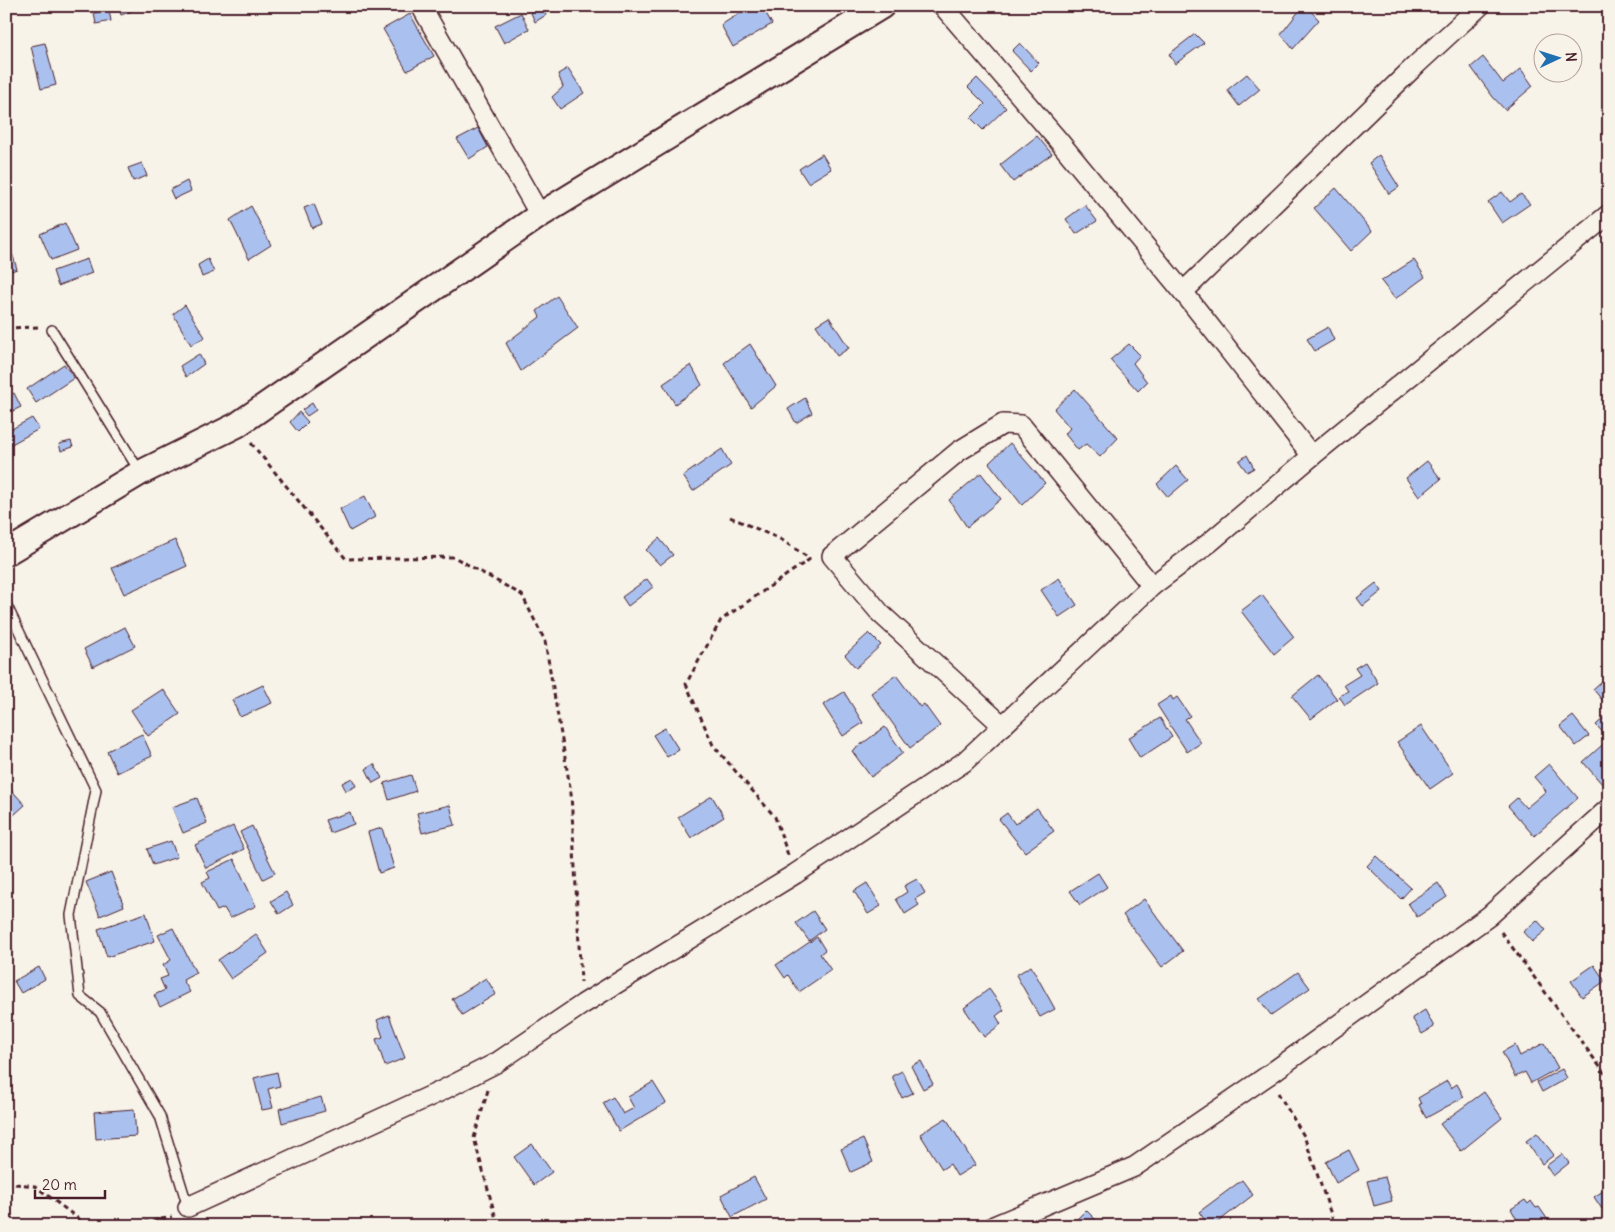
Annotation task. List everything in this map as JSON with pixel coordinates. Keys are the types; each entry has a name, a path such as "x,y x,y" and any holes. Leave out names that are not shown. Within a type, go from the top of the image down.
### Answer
{"street":[{"path":"421,6 540,216"},
{"path":"6,553 140,473 236,424 540,216 882,6"},
{"path":"943,6 1058,140 1183,292 1312,456"},
{"path":"1183,292 1417,64 1480,6"},
{"path":"188,1207 439,1092 496,1063 582,1004 795,874 964,762 1152,586 1209,543 1312,456 1609,214"},
{"path":"1003,726 881,614 832,556 959,451 1003,424 1021,425 1152,586"},
{"path":"994,1226 1134,1167 1267,1076 1489,916 1609,808"}],"lane":[{"path":"52,330 140,473"},
{"path":"6,604 96,790 71,915 80,996 100,1012 160,1116 188,1207"}],"path":[{"path":"6,328 34,326 52,330"},
{"path":"236,424 346,559 454,557 522,595 545,641 571,793 582,1004"},
{"path":"730,516 782,540 810,559"},
{"path":"795,874 775,817 713,745 686,684 721,620 810,559 832,556"},
{"path":"1489,916 1609,1079"},
{"path":"496,1063 474,1138 498,1226"},
{"path":"1267,1076 1304,1136 1335,1226"},
{"path":"6,1183 35,1186 88,1226"},
{"path":"126,1226 171,1218 188,1207"}],"building":[{"path":"118,6 131,6 132,11 121,15"},
{"path":"528,6 542,6 546,15 535,22"},
{"path":"751,6 762,6 772,24 733,47 721,25"},
{"path":"1303,6 1306,6 1319,20 1293,49 1281,34"},
{"path":"109,10 111,21 96,24 94,13"},
{"path":"521,13 529,29 504,43 495,26"},
{"path":"410,14 434,56 407,71 383,29"},
{"path":"1195,34 1204,43 1175,64 1169,54"},
{"path":"45,43 56,85 41,89 31,46"},
{"path":"1020,43 1039,63 1031,71 1012,51"},
{"path":"1483,57 1503,83 1521,69 1533,86 1505,110 1471,67"},
{"path":"568,68 584,93 560,109 552,97 563,87 558,74"},
{"path":"1247,74 1260,89 1239,106 1227,90"},
{"path":"977,78 1006,108 983,130 971,118 985,104 968,87"},
{"path":"478,128 488,147 469,159 457,139"},
{"path":"1037,136 1052,154 1013,182 1000,165"},
{"path":"822,154 831,169 808,183 799,169"},
{"path":"1379,155 1399,187 1389,194 1369,163"},
{"path":"142,163 147,176 133,181 128,168"},
{"path":"187,181 191,191 174,199 170,190"},
{"path":"1336,188 1372,231 1351,251 1314,208"},
{"path":"1502,192 1510,202 1521,194 1530,204 1502,223 1488,202"},
{"path":"314,204 322,224 312,228 304,208"},
{"path":"1085,205 1097,221 1076,234 1066,219"},
{"path":"251,206 271,245 249,259 230,220"},
{"path":"65,223 77,250 51,260 40,234"},
{"path":"9,243 17,269 6,273 6,244"},
{"path":"87,259 92,273 58,286 53,271"},
{"path":"208,259 214,272 202,277 198,265"},
{"path":"1414,260 1425,277 1395,299 1381,281"},
{"path":"557,296 578,328 521,371 506,343 540,317 537,311"},
{"path":"185,305 205,337 191,345 173,314"},
{"path":"829,317 849,348 837,356 816,325"},
{"path":"1328,327 1334,340 1315,351 1307,339"},
{"path":"750,344 776,386 751,407 724,363"},
{"path":"1129,344 1140,355 1133,363 1147,382 1138,391 1110,360"},
{"path":"199,354 204,364 186,377 180,366"},
{"path":"64,364 74,378 36,403 27,389"},
{"path":"691,365 702,385 675,404 663,384"},
{"path":"1075,389 1118,438 1100,457 1086,444 1078,450 1065,434 1070,428 1054,409"},
{"path":"14,393 21,407 6,414 6,397"},
{"path":"805,398 812,413 796,423 788,409"},
{"path":"312,403 316,410 307,416 302,410"},
{"path":"299,412 308,422 298,432 290,422"},
{"path":"32,418 39,429 6,447 6,432"},
{"path":"71,441 73,447 61,451 59,444"},
{"path":"1010,443 1045,483 1022,505 989,463"},
{"path":"722,449 731,465 693,491 683,476"},
{"path":"1247,455 1254,468 1247,472 1239,461"},
{"path":"1427,461 1441,479 1419,497 1406,478"},
{"path":"1176,466 1188,480 1168,497 1157,484"},
{"path":"981,473 1001,499 967,527 949,500"},
{"path":"365,496 375,517 350,531 340,509"},
{"path":"659,538 673,555 660,565 646,550"},
{"path":"175,540 187,566 124,594 112,568"},
{"path":"1059,578 1077,605 1059,617 1041,590"},
{"path":"647,579 653,587 628,606 622,597"},
{"path":"1376,583 1382,591 1363,606 1357,598"},
{"path":"1262,595 1294,637 1274,654 1241,611"},
{"path":"125,627 135,646 93,667 84,649"},
{"path":"869,633 881,645 856,668 845,655"},
{"path":"1365,662 1378,683 1345,705 1339,696 1348,691 1344,685 1360,675 1355,668"},
{"path":"896,675 920,707 924,704 940,726 910,748 871,693"},
{"path":"1318,675 1337,699 1311,719 1292,696"},
{"path":"1602,681 1609,689 1609,708 1593,689"},
{"path":"263,685 272,703 240,717 232,700"},
{"path":"163,689 180,714 148,736 131,710"},
{"path":"844,692 863,723 843,736 823,705"},
{"path":"1171,696 1173,700 1177,697 1190,716 1185,719 1201,743 1187,752 1157,705"},
{"path":"1607,715 1609,717 1609,739 1596,725"},
{"path":"1573,716 1589,736 1576,746 1560,726"},
{"path":"1160,718 1172,737 1140,758 1128,738"},
{"path":"1421,726 1453,773 1430,789 1397,742"},
{"path":"885,727 903,753 871,777 852,751"},
{"path":"665,728 679,750 667,757 653,735"},
{"path":"142,734 152,756 117,773 107,751"},
{"path":"1609,739 1609,778 1602,784 1583,762"},
{"path":"374,764 382,778 373,783 366,769"},
{"path":"1549,764 1578,798 1534,836 1508,806 1517,798 1526,808 1546,791 1534,777"},
{"path":"411,775 416,791 389,800 384,783"},
{"path":"352,778 356,786 346,791 342,783"},
{"path":"6,784 25,805 6,822"},
{"path":"712,796 724,817 691,838 678,817"},
{"path":"197,798 207,823 183,833 172,807"},
{"path":"450,805 455,825 422,833 417,813"},
{"path":"1037,808 1054,831 1025,852 999,819 1007,813 1015,824"},
{"path":"350,812 354,824 330,833 325,820"},
{"path":"233,826 244,849 206,868 195,845"},
{"path":"252,826 275,873 263,879 240,832"},
{"path":"382,828 394,868 379,873 368,832"},
{"path":"171,841 177,857 153,865 147,849"},
{"path":"1376,856 1411,888 1401,899 1367,866"},
{"path":"234,859 256,906 230,918 224,908 217,911 202,882 210,878 207,872"},
{"path":"111,872 124,906 100,916 86,882"},
{"path":"1098,873 1107,887 1080,905 1070,891"},
{"path":"917,879 925,893 915,899 919,905 905,914 896,899 907,892 904,886"},
{"path":"867,883 881,906 868,914 854,891"},
{"path":"1438,883 1447,897 1417,917 1408,903"},
{"path":"286,892 293,905 279,914 271,901"},
{"path":"1144,899 1183,951 1162,967 1123,915"},
{"path":"813,911 825,929 809,941 796,923"},
{"path":"146,913 155,941 107,957 98,929"},
{"path":"1537,920 1546,930 1532,942 1523,932"},
{"path":"6,927 13,952 6,954"},
{"path":"173,928 196,973 183,980 190,992 160,1007 154,995 165,990 160,979 168,976 163,965 171,960 158,935"},
{"path":"256,934 268,953 231,979 218,960"},
{"path":"817,937 825,950 820,954 831,970 799,992 788,975 785,978 776,965"},
{"path":"1594,965 1605,981 1582,997 1571,981"},
{"path":"1031,966 1055,1009 1040,1017 1016,975"},
{"path":"39,967 45,979 21,993 14,981"},
{"path":"1298,972 1310,988 1271,1015 1259,999"},
{"path":"486,978 496,994 462,1015 452,999"},
{"path":"989,989 1004,1010 996,1016 1001,1024 984,1037 964,1008"},
{"path":"1425,1010 1434,1027 1422,1034 1412,1018"},
{"path":"389,1015 405,1058 385,1066 376,1039 383,1037 377,1020"},
{"path":"1544,1043 1558,1068 1531,1083 1525,1072 1515,1077 1502,1052 1515,1045 1520,1056"},
{"path":"921,1061 933,1084 923,1089 911,1066"},
{"path":"1562,1069 1567,1078 1542,1092 1537,1082"},
{"path":"902,1071 913,1093 902,1098 892,1076"},
{"path":"277,1072 280,1086 268,1089 273,1108 262,1110 254,1078"},
{"path":"1447,1081 1451,1088 1457,1084 1464,1097 1426,1118 1419,1105 1421,1104 1418,1098"},
{"path":"653,1082 666,1103 619,1131 603,1103 613,1097 623,1114 634,1108 628,1097"},
{"path":"1484,1092 1502,1118 1461,1151 1440,1124"},
{"path":"321,1097 325,1111 282,1123 279,1109"},
{"path":"134,1109 136,1136 96,1139 94,1112"},
{"path":"946,1118 975,1165 957,1176 950,1164 942,1169 920,1134"},
{"path":"1537,1133 1554,1155 1542,1164 1526,1141"},
{"path":"863,1139 873,1162 851,1172 841,1149"},
{"path":"532,1144 552,1172 534,1185 514,1157"},
{"path":"1349,1150 1359,1170 1336,1183 1326,1162"},
{"path":"1562,1154 1569,1163 1553,1176 1546,1166"},
{"path":"754,1177 766,1199 732,1217 721,1195"},
{"path":"1385,1177 1392,1201 1374,1206 1367,1181"},
{"path":"1242,1180 1253,1195 1213,1226 1209,1226 1199,1212"},
{"path":"1609,1187 1609,1204 1602,1209 1594,1197"},
{"path":"1525,1200 1528,1204 1531,1201 1536,1208 1539,1207 1552,1226 1515,1226 1514,1224 1518,1221 1511,1209"},
{"path":"1086,1210 1102,1226 1070,1226"},
{"path":"183,1222 184,1226 166,1226"}]}
